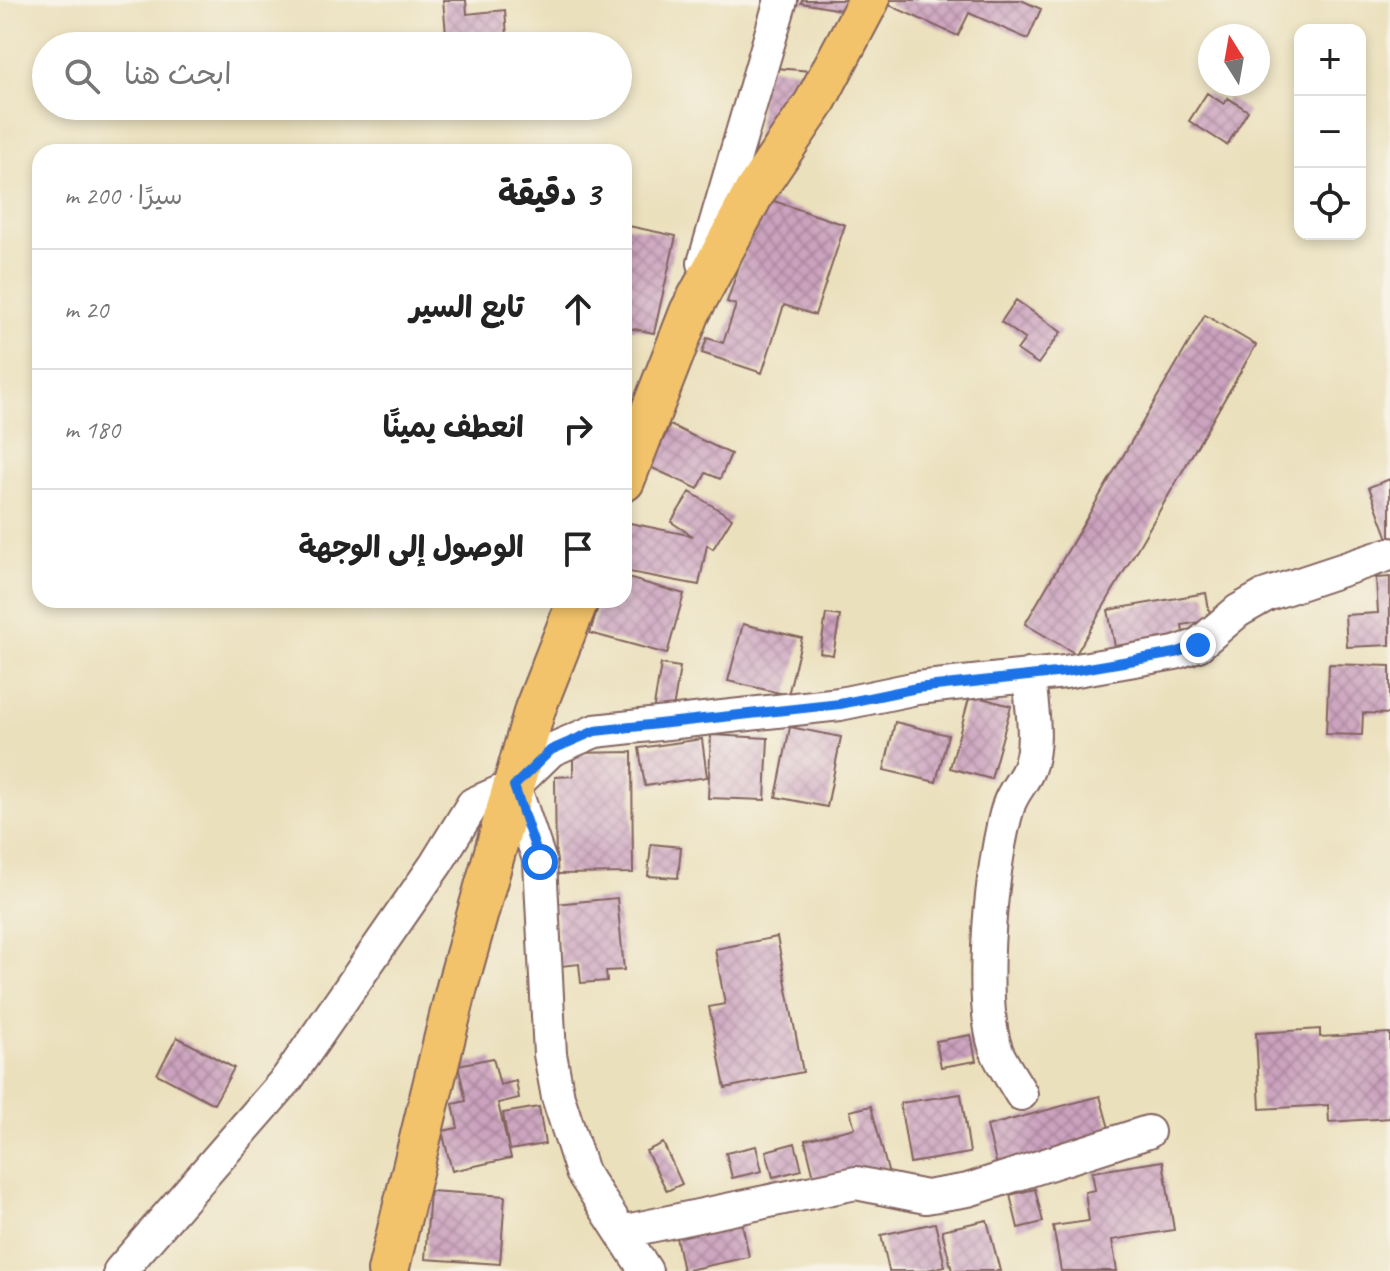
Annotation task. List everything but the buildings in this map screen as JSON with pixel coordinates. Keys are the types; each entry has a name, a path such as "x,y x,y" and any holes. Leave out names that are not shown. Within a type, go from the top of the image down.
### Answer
{"main road":[{"path":"632,461 690,312 755,191 814,104 869,0"},
{"path":"388,1271 457,987 535,709 575,608"}],"street":[{"path":"690,312 781,0"},
{"path":"120,1271 287,1079 436,864 473,804 514,786 551,750 595,731 840,704 917,688 1175,653 1198,645 1238,611 1266,595 1390,554"},
{"path":"1021,1094 997,1051 990,1022 988,965 997,869 1009,802 1028,769 1033,737 1029,675"},
{"path":"514,786 540,862 550,1054 558,1097 582,1172 646,1271"},
{"path":"621,1232 856,1183 926,1197 968,1190 1148,1132"}],"route":[{"path":"540,862 514,786 551,750 595,731 840,704 917,688 1065,672 1175,653 1198,645"}]}
